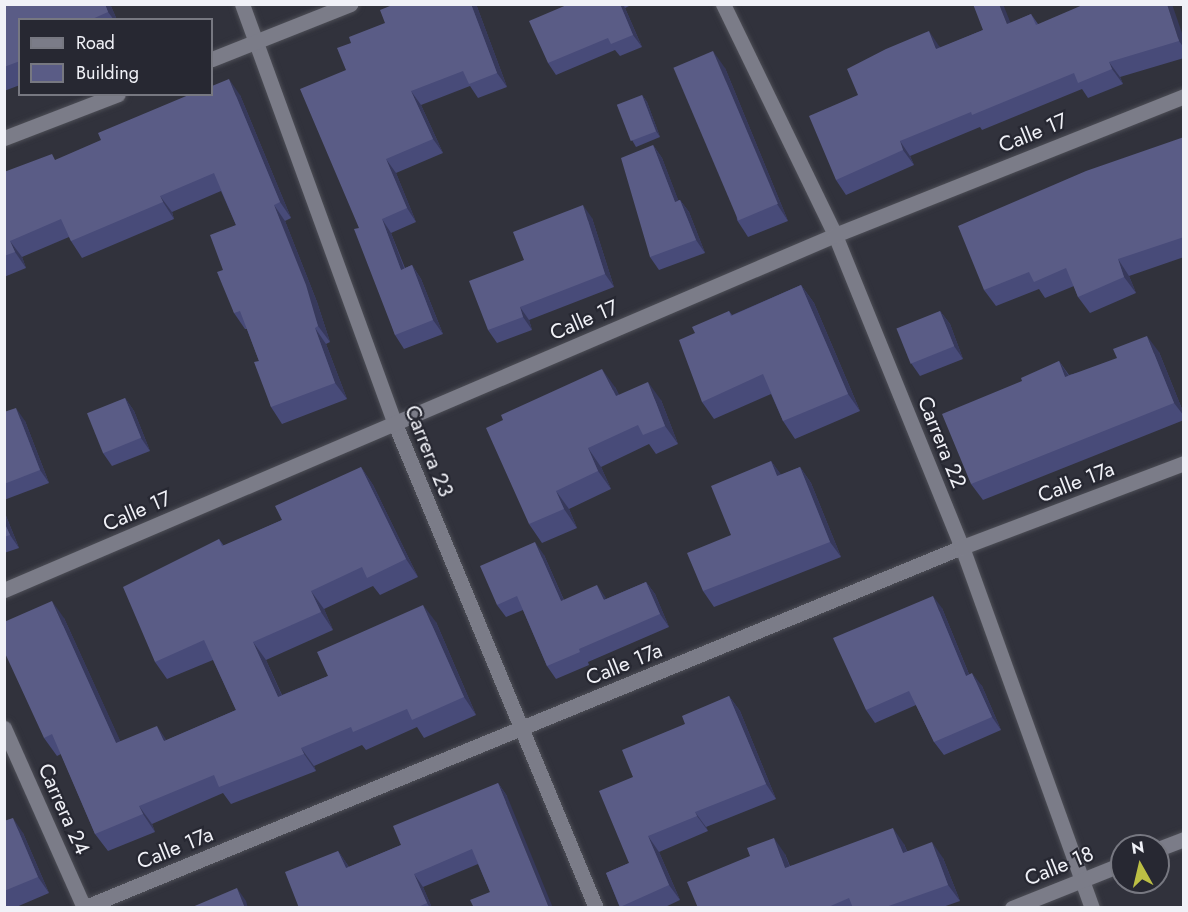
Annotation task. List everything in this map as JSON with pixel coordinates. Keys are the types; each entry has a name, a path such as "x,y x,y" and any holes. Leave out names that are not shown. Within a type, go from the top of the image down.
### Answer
{"street":[{"name":"Carrera 23","path":"242,4 394,424 524,728 596,908"},
{"path":"213,59 350,4"},
{"name":"Carrera 22","path":"723,4 835,235 962,547 1080,881 1092,908"},
{"path":"4,138 113,96"},
{"name":"Calle 17","path":"4,590 835,235 1184,96"},
{"name":"Calle 17a","path":"84,907 962,547 1184,463"},
{"name":"Carrera 24","path":"4,728 84,907"},
{"path":"1170,844 1184,838"},
{"name":"Calle 18","path":"1012,908 1110,869"}],"building":[{"path":"4,4 105,4 108,12 94,18 18,18 18,62 4,67"},
{"path":"395,4 471,4 497,73 469,84 463,71 411,91 433,139 386,159 407,208 382,219 401,270 412,265 433,320 395,335 354,229 359,228 300,89 346,70 337,48 351,43 349,37 385,23 380,10"},
{"path":"569,4 620,4 633,35 611,44 608,38 548,63 529,21"},
{"path":"973,4 999,4 1007,24 1031,14 1036,25 1085,4 1167,4 1179,41 1109,62 1112,69 1078,83 1074,73 972,115 971,112 900,141 903,150 836,180 809,116 858,95 847,69 886,49 929,31 936,49 983,30"},
{"path":"713,51 778,204 738,221 673,68"},
{"path":"229,79 280,202 274,205 306,285 318,326 315,328 335,383 271,407 254,362 259,361 240,311 234,313 217,272 223,270 210,235 236,225 214,173 160,196 163,202 71,241 61,219 10,241 15,252 4,256 4,172 52,154 55,160 101,140 98,133 186,96 213,96 213,86"},
{"path":"642,95 656,131 631,141 617,105"},
{"path":"1184,137 1184,237 1118,259 1124,277 1078,297 1066,268 1034,282 1029,272 984,290 958,226 1086,171"},
{"path":"653,145 675,202 680,200 696,240 650,257 621,158"},
{"path":"583,205 605,274 520,307 523,317 488,330 469,281 524,260 513,232"},
{"path":"801,285 848,394 783,421 763,374 702,402 679,340 695,333 692,327 729,311 731,316"},
{"path":"940,311 954,346 911,364 896,329"},
{"path":"1147,336 1174,403 971,484 942,414 1022,381 1021,378 1059,361 1065,377 1117,358 1113,349"},
{"path":"602,369 616,396 648,382 665,426 643,435 638,425 588,448 598,471 556,491 564,509 529,524 486,428 503,420 501,415"},
{"path":"125,398 141,438 103,453 87,413"},
{"path":"16,408 40,470 4,484 4,412"},
{"path":"771,461 777,476 800,467 830,542 703,591 687,553 731,535 711,486"},
{"path":"361,467 406,559 367,578 362,567 311,591 321,612 253,642 278,697 328,676 317,652 423,605 464,697 412,720 407,709 353,732 351,727 301,748 304,754 219,787 214,775 139,806 143,814 95,834 52,734 44,738 4,651 4,622 52,601 116,743 157,726 164,741 236,710 204,640 155,662 123,587 219,539 222,546 282,520 275,506"},
{"path":"4,522 10,535 4,537"},
{"path":"535,542 561,601 597,585 604,600 646,582 660,614 579,649 580,652 547,666 517,596 497,605 480,566"},
{"path":"933,596 966,676 972,673 992,717 934,742 909,691 866,710 833,638"},
{"path":"729,696 766,784 695,812 697,816 648,836 669,885 620,907 606,873 629,863 599,791 633,777 622,750 685,724 682,716"},
{"path":"498,783 549,908 474,908 470,900 490,892 472,849 414,874 427,903 416,908 299,908 285,872 338,851 346,868 401,845 393,826"},
{"path":"13,818 38,877 4,891 4,821"},
{"path":"893,828 903,853 932,842 948,885 883,908 853,908 849,898 826,908 698,908 687,882 750,856 747,848 774,838 785,868"},
{"path":"237,888 245,908 190,908"}]}
